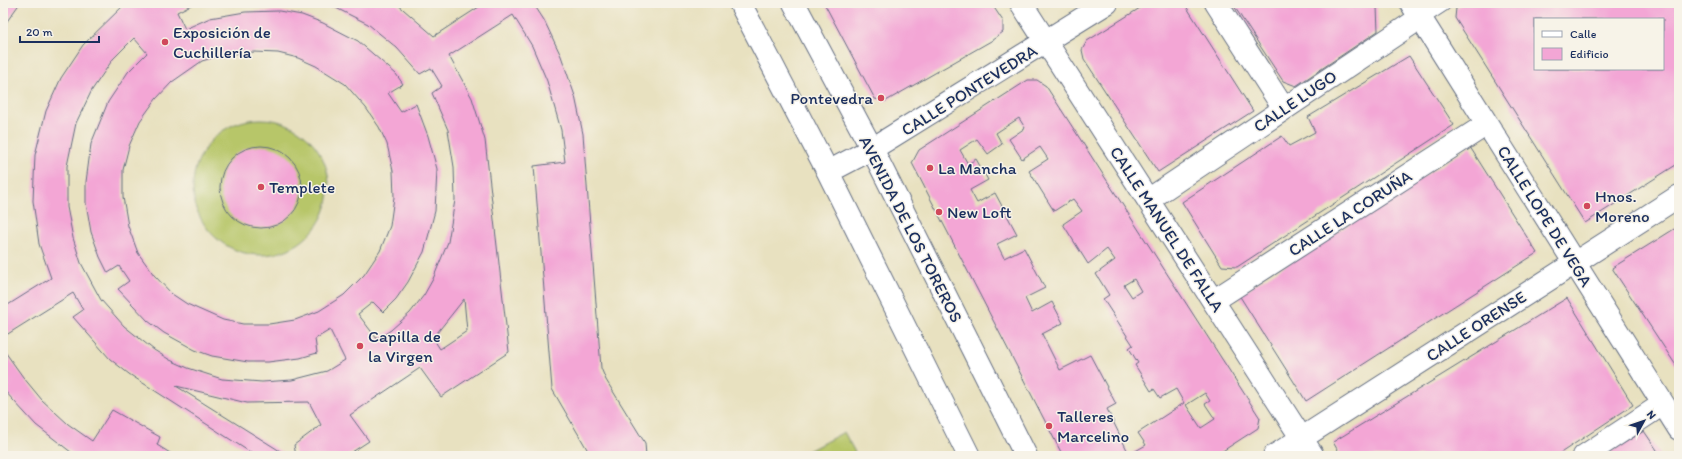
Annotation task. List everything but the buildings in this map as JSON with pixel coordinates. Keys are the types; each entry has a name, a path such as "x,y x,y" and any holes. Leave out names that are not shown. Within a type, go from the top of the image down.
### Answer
{"street":[{"path":"740,3 828,172 969,456"},
{"name":"AVENIDA DE LOS TOREROS","path":"794,3 872,149 1026,456"},
{"name":"CALLE MANUEL DE FALLA","path":"1021,3 1307,447"},
{"name":"CALLE PONTEVEDRA","path":"828,172 872,149 1107,3"},
{"path":"1216,3 1284,109"},
{"name":"CALLE LUGO","path":"1148,200 1284,109 1415,11 1443,3"},
{"name":"CALLE LOPE DE VEGA","path":"1415,11 1679,429"},
{"name":"CALLE LA CORUÑA","path":"1213,301 1487,124"},
{"name":"CALLE ORENSE","path":"1274,456 1307,447 1574,262 1679,196"},
{"path":"1584,456 1663,404"}],"green space":[{"path":"261,119 281,122 293,127 309,139 321,155 326,167 329,187 326,207 321,219 309,235 293,247 281,252 261,255 241,252 229,247 213,235 201,219 196,207 193,187 196,167 201,155 213,139 229,127 241,122"},
{"path":"844,432 857,456 799,456"}],"place":[{"name":"Exposición de Cuchillería","path":"165,42"},
{"name":"Pontevedra","path":"881,98"},
{"name":"La Mancha","path":"930,168"},
{"name":"Templete","path":"261,187"},
{"name":"Hnos. Moreno","path":"1587,206"},
{"name":"New Loft","path":"939,212"},
{"name":"Capilla de la Virgen","path":"360,346"},
{"name":"Talleres Marcelino","path":"1049,426"}]}
